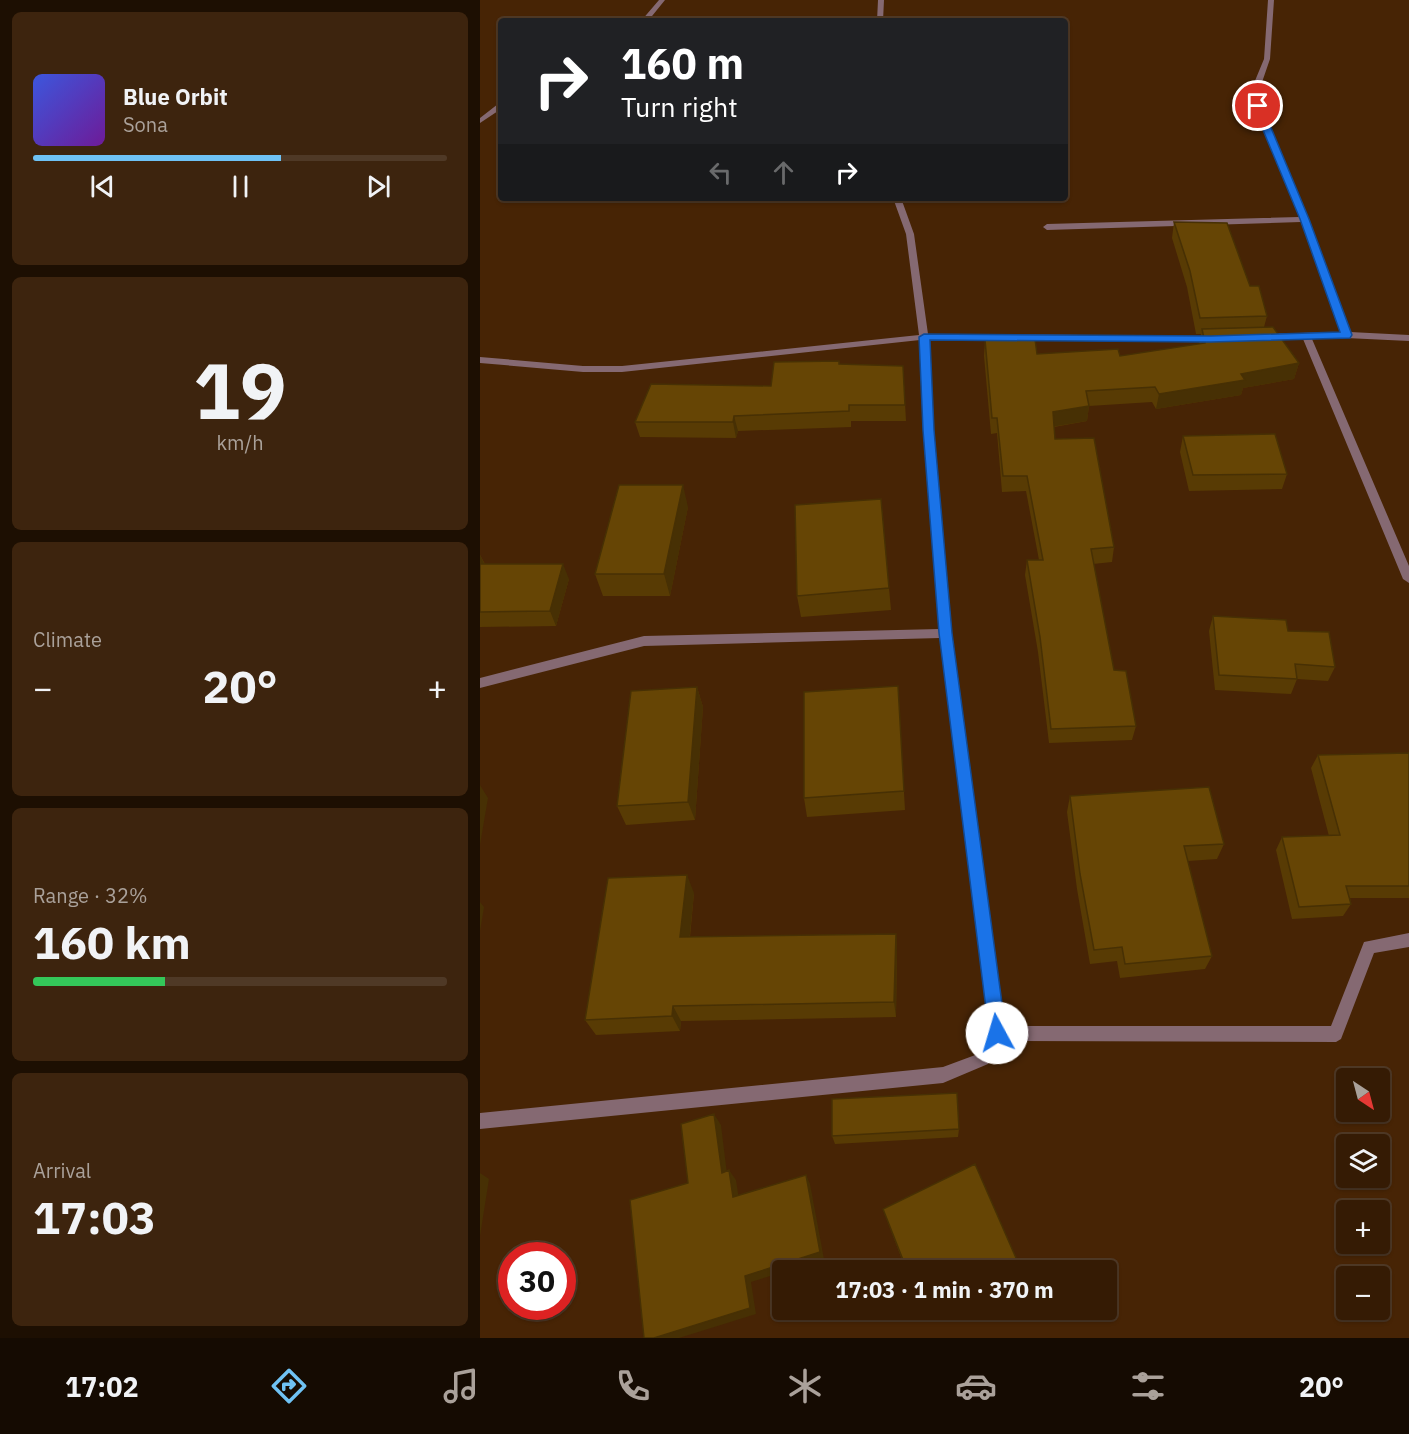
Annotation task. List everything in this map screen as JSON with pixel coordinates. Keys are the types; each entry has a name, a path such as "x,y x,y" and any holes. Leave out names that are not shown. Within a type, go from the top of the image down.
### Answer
{"street":[{"path":"647,18 662,0"},
{"path":"880,18 881,0"},
{"path":"1271,0 1267,59 1257,88 1258,106 1304,219 1346,335"},
{"path":"480,122 498,108"},
{"path":"480,1121 943,1075 983,1059 997,1033 945,633 928,430 924,337 910,234 898,201"},
{"path":"1047,227 1304,219"},
{"path":"1259,338 1346,335 1409,338"},
{"path":"1306,336 1409,579"},
{"path":"480,360 584,369 622,369 924,337 1223,339"},
{"path":"480,683 644,641 945,633"},
{"path":"997,1033 1336,1034 1369,947 1409,940"}],"building":[{"path":"1174,222 1227,223 1250,286 1259,286 1267,316 1200,318 1190,271"},
{"path":"1273,327 1299,363 1241,374 1245,380 1159,394 1155,387 1086,391 1089,406 1053,412 1055,439 1094,438 1114,547 1091,549 1114,670 1126,671 1136,726 1051,729 1040,637 1027,560 1043,560 1027,476 1003,476 997,418 992,418 985,340 1035,339 1037,354 1118,349 1120,356 1205,343 1202,329"},
{"path":"839,361 839,364 903,366 905,405 849,405 849,411 734,416 733,422 635,422 651,384 771,386 774,362"},
{"path":"1275,434 1287,474 1193,475 1183,436"},
{"path":"619,485 683,485 664,574 595,574"},
{"path":"881,499 889,588 797,596 795,505"},
{"path":"480,564 563,564 550,611 480,612"},
{"path":"1213,616 1286,620 1288,631 1329,632 1335,667 1295,664 1297,679 1219,675"},
{"path":"898,686 904,791 804,798 804,692"},
{"path":"697,687 688,802 617,806 631,691"},
{"path":"1409,753 1409,886 1346,886 1351,904 1299,907 1282,837 1340,835 1318,755"},
{"path":"1209,787 1224,844 1184,846 1212,956 1125,964 1122,947 1094,950 1080,874 1070,796"},
{"path":"687,875 680,937 896,934 894,1002 673,1006 672,1016 585,1020 608,878"},
{"path":"957,1093 959,1129 832,1136 832,1099"},
{"path":"714,1114 722,1173 729,1170 733,1197 806,1175 820,1252 795,1260 772,1260 772,1267 745,1276 750,1308 654,1338 644,1338 630,1200 688,1183 681,1124"},
{"path":"975,1164 1016,1258 1012,1260 903,1260 883,1209"}],"route":[{"path":"997,1033 945,633 928,430 924,337 1211,339 1346,335 1304,219 1258,106"}]}
